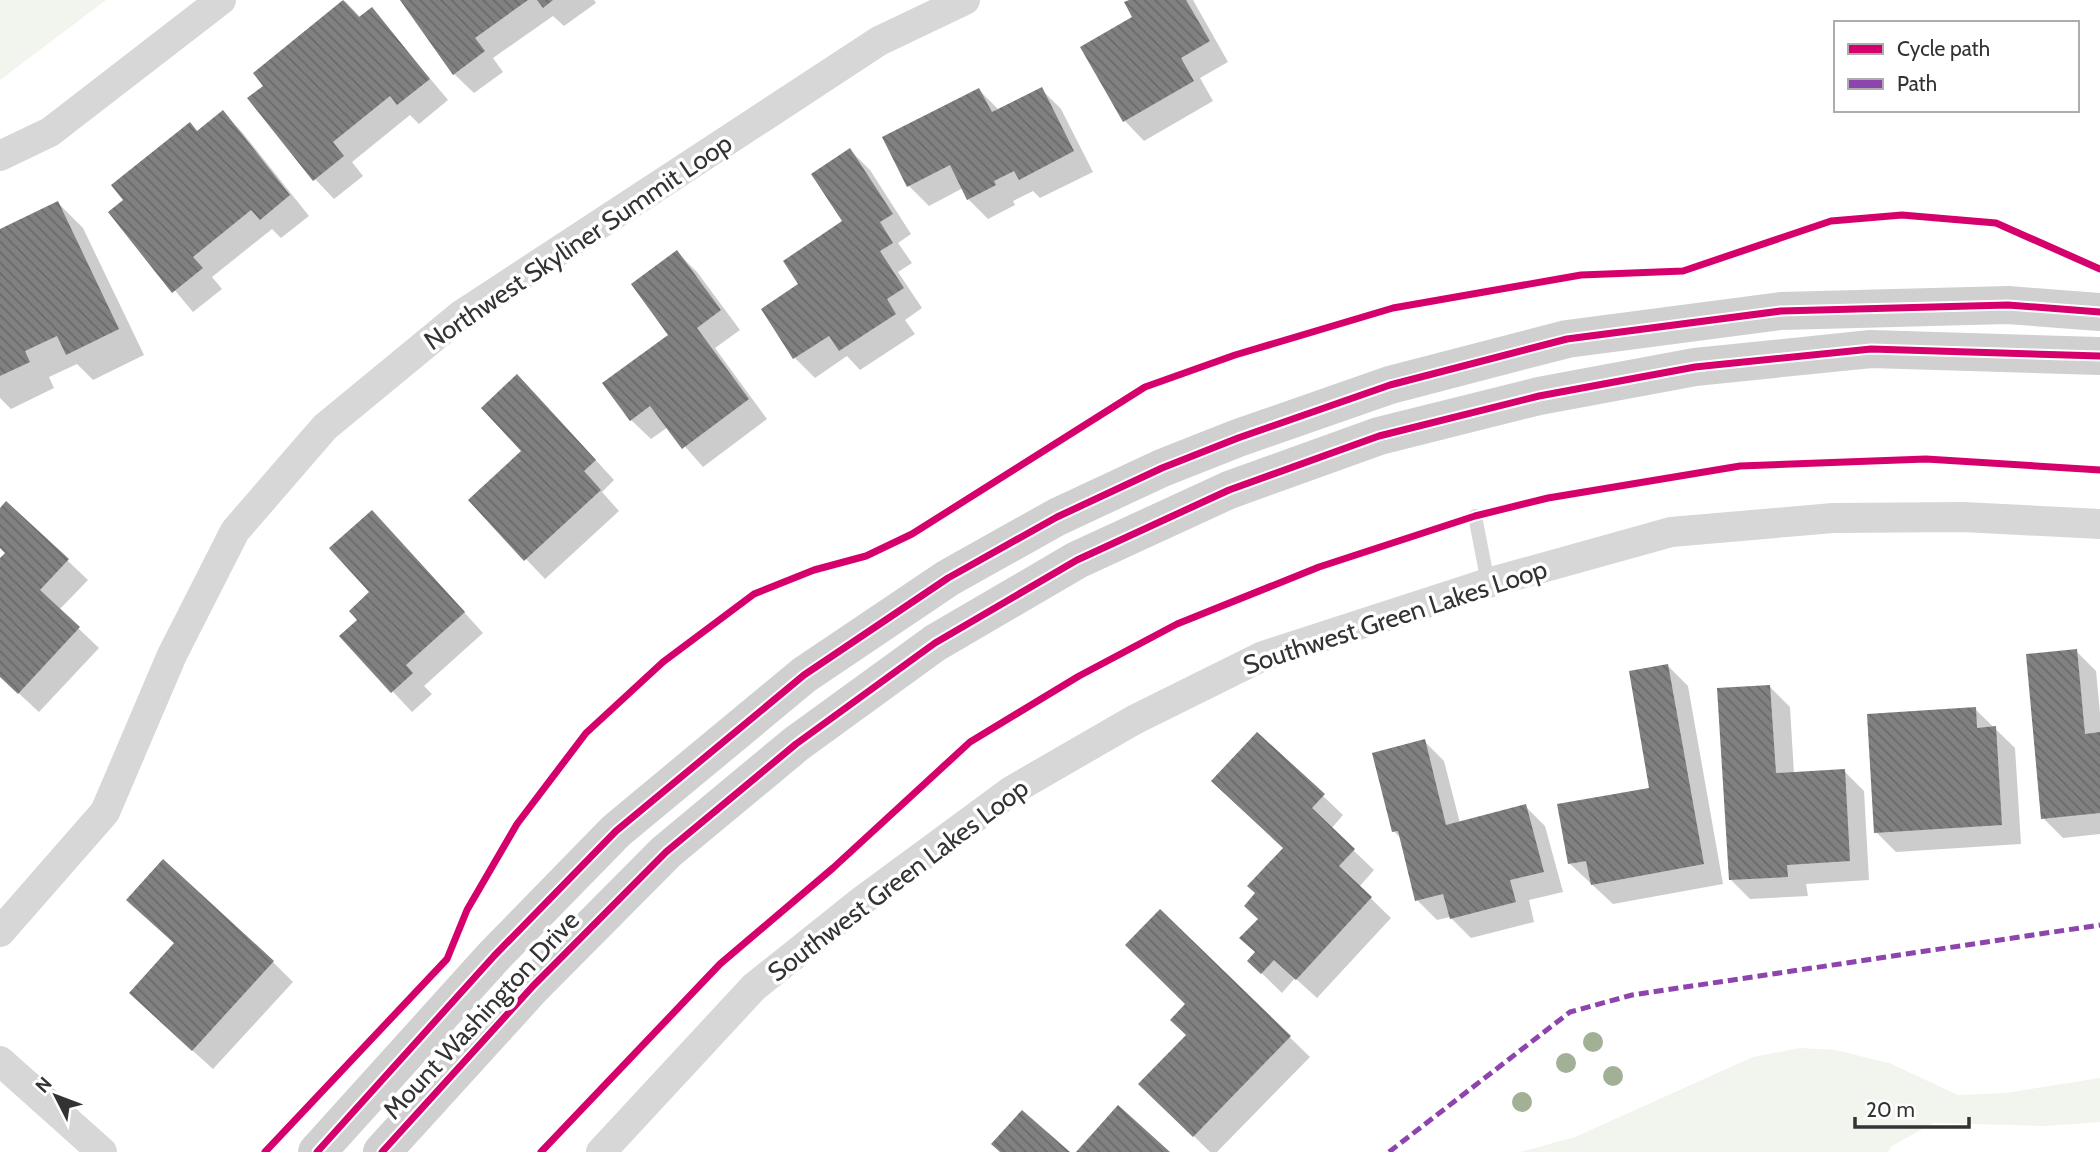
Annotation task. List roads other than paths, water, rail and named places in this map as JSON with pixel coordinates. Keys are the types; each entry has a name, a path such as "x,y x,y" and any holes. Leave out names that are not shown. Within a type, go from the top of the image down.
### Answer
{"main road":[{"name":"Mount Washington Drive","path":"317,1152 494,956 616,831 804,675 948,578 1057,517 1162,468 1238,438 1390,385 1567,339 1782,311 2008,305 2100,312"},
{"name":"Mount Washington Drive","path":"382,1152 533,986 666,852 796,744 924,651 1077,560 1229,490 1379,436 1539,396 1707,366 1871,349 2100,356"}],"street":[{"path":"0,156 50,132 221,0"},
{"name":"Northwest Skyliner Summit Loop","path":"0,932 106,812 172,655 235,531 325,427 461,315 879,41 965,0"},
{"name":"Southwest Green Lakes Loop","path":"601,1152 754,987 863,900 1011,791 1134,720 1263,656 1488,583 1671,532 1833,518 1963,517 2100,524"},
{"path":"0,1061 102,1152"}],"lane":[{"path":"1475,516 1488,583"}]}
